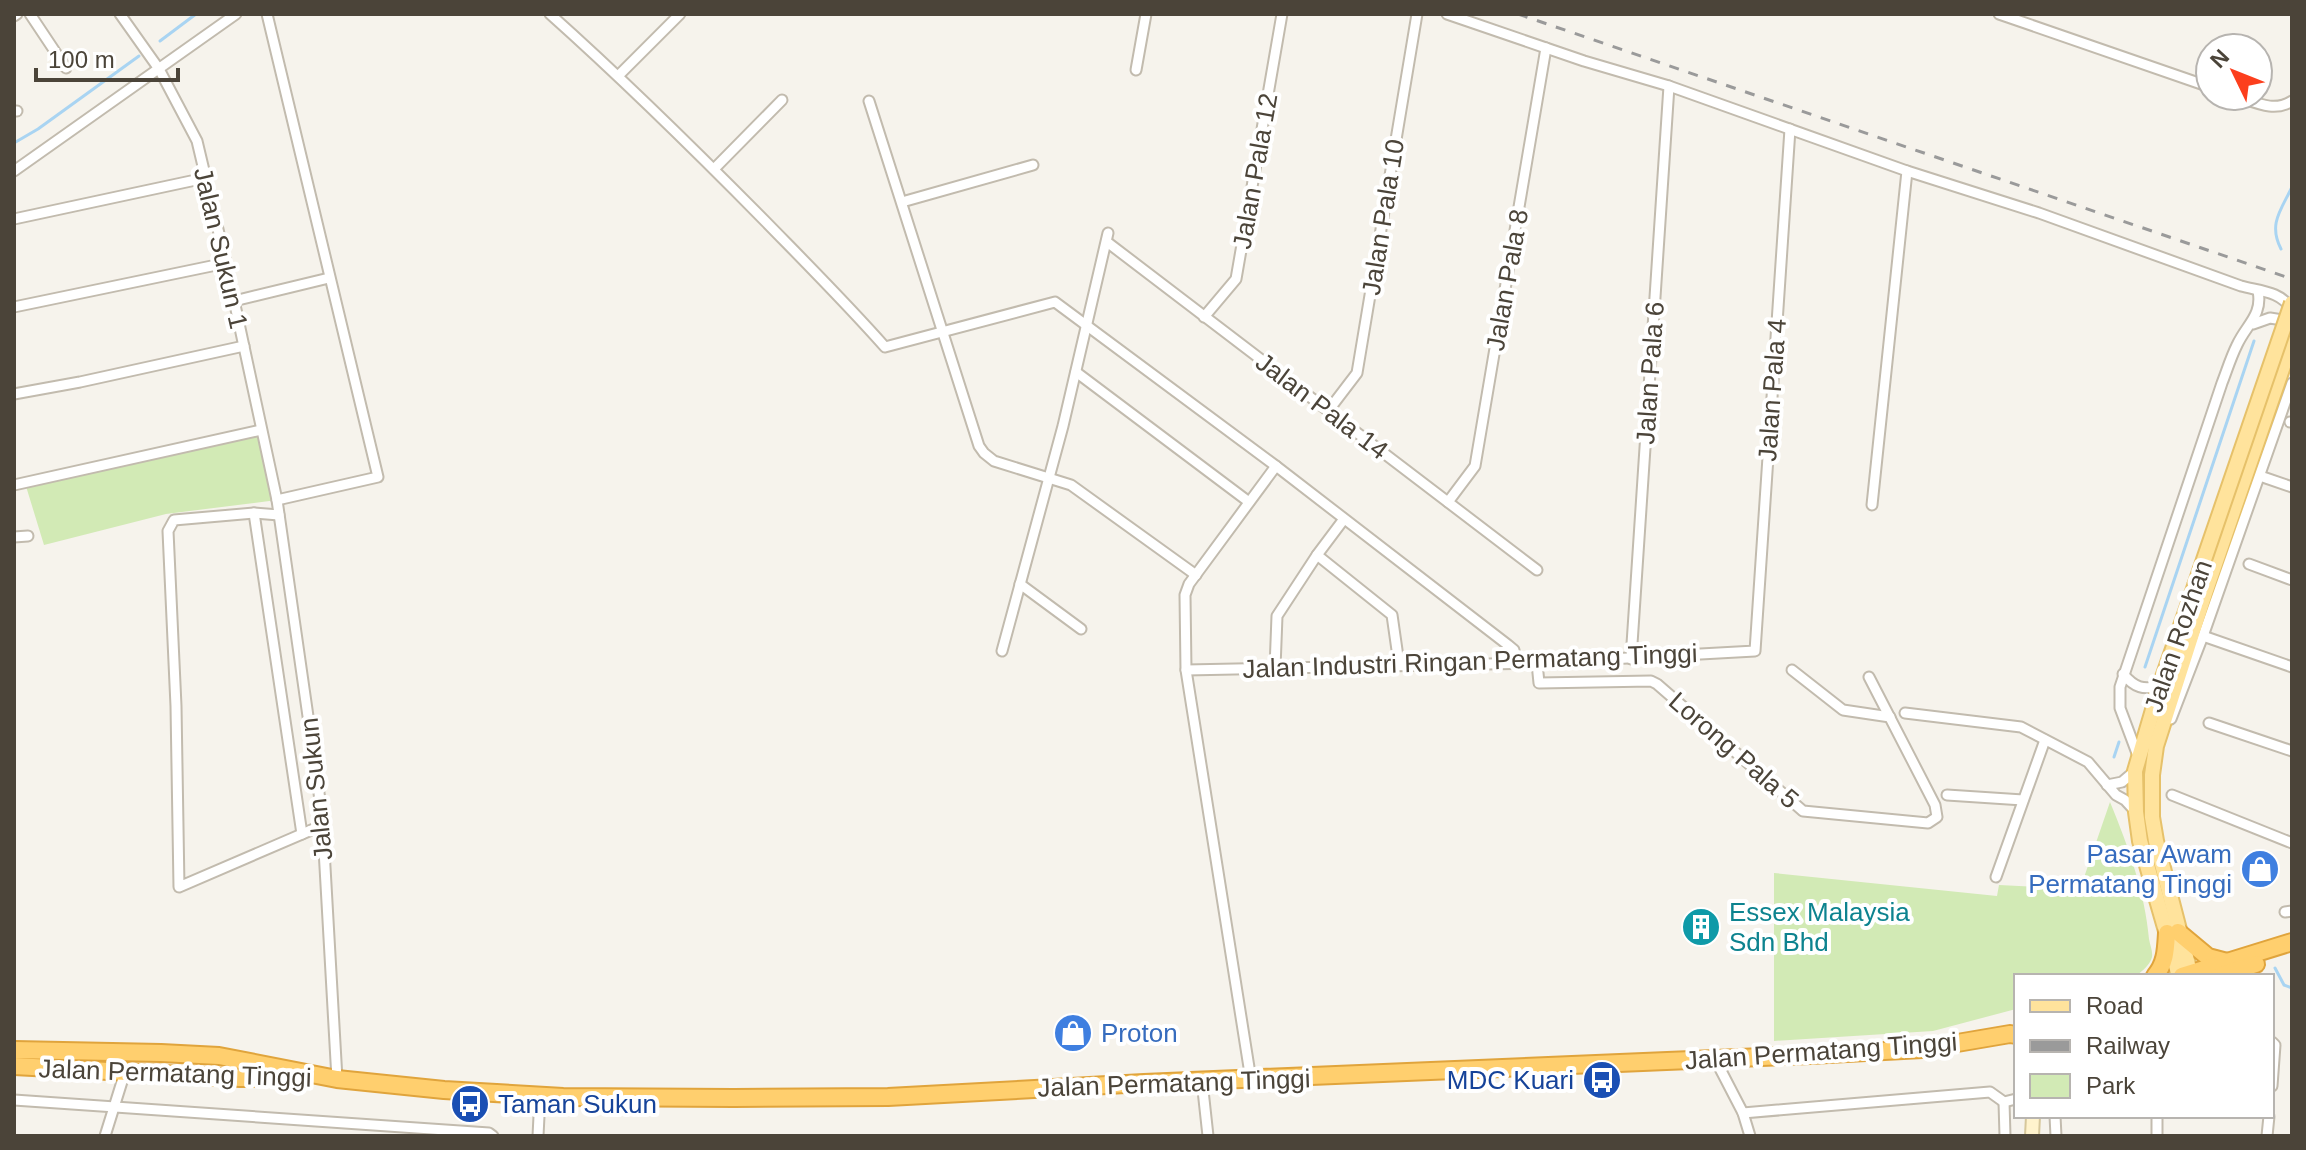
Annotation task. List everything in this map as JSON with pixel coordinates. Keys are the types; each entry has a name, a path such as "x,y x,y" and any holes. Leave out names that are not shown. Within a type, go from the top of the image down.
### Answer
{"highway":[{"path":"2157,974 2166,957 2172,932 2223,969"},
{"path":"2223,969 2292,942"},
{"path":"2192,974 2292,953"},
{"name":"Jalan Permatang Tinggi","path":"14,1050 219,1056 337,1079 540,1096 888,1097 1922,1049 2014,1033"},
{"path":"125,1072 130,1063 161,1053"},
{"name":"Jalan Permatang Tinggi","path":"14,1066 240,1078 337,1079"}],"main road":[{"name":"Jalan Rozhan","path":"2172,932 2152,817 2156,746 2200,590 2292,303"},
{"name":"Jalan Rozhan","path":"2186,974 2140,841 2136,812 2137,764 2160,686 2200,590 2292,340"}],"street":[{"path":"30,14 66,68"},
{"name":"Jalan Sukun 1","path":"120,14 159,69 197,141 277,500"},
{"path":"14,171 236,14"},
{"path":"267,14 378,477 277,500"},
{"path":"550,14 619,75 714,169 885,347 1055,302 1276,466 1508,645 1514,650 1516,663"},
{"path":"619,75 680,14"},
{"path":"1136,70 1146,14"},
{"name":"Jalan Pala 12","path":"1204,317 1236,279 1282,14"},
{"name":"Jalan Pala 10","path":"1328,411 1357,373 1417,14"},
{"path":"1447,14 1669,86 1907,171 2272,294 2283,299 2292,312"},
{"path":"1999,14 2194,81"},
{"name":"Jalan Pala 8","path":"1448,502 1475,466 1546,48"},
{"name":"Jalan Pala 6","path":"1631,659 1669,86"},
{"path":"714,169 782,100"},
{"path":"869,101 979,446 994,461 1071,485 1196,575"},
{"name":"Jalan Pala 4","path":"1755,651 1790,129"},
{"path":"902,202 1033,165"},
{"path":"1872,505 1907,171"},
{"path":"14,219 205,178"},
{"name":"Jalan Pala 14","path":"1087,325 1107,238 1204,317 1537,570"},
{"path":"14,307 226,263"},
{"path":"234,301 329,278"},
{"path":"2258,291 2270,318"},
{"path":"2107,785 2122,782 2137,764 2118,697 2123,674 2222,383 2237,343 2252,324 2259,307 2258,291"},
{"path":"2252,324 2270,318 2292,323"},
{"path":"1002,651 1087,325"},
{"path":"14,394 244,346"},
{"path":"1076,372 1249,502"},
{"path":"2152,775 2292,383"},
{"path":"14,485 261,430"},
{"path":"1251,1080 1186,670 1185,590 1276,466"},
{"path":"2260,476 2292,487"},
{"name":"Jalan Sukun","path":"277,500 323,825 337,1079"},
{"path":"279,515 254,513 174,520 168,531 176,706 179,887 323,825"},
{"path":"254,513 302,834"},
{"path":"1275,668 1277,616 1344,519"},
{"path":"14,537 28,536"},
{"path":"1317,555 1392,615 1399,664"},
{"path":"2249,564 2292,580"},
{"path":"1020,584 1081,629"},
{"path":"2203,636 2292,667"},
{"name":"Jalan Industri Ringan Permatang Tinggi","path":"1186,670 1537,663 1755,651"},
{"name":"Lorong Pala 5","path":"1537,663 1539,683 1651,681 1657,684 1803,811 1928,823 1937,817 1935,805 1869,677"},
{"path":"1792,670 1843,710 1890,717"},
{"path":"2123,674 2141,688 2160,686"},
{"path":"1905,713 2021,727 2088,762 2136,812"},
{"path":"2209,723 2292,751"},
{"path":"1996,877 2045,740"},
{"path":"1947,795 2023,800"},
{"path":"2172,795 2292,844"},
{"path":"1715,1059 1743,1113 1750,1136"},
{"path":"105,1136 125,1072"},
{"path":"1202,1081 1208,1136"},
{"path":"1743,1113 1990,1092 2004,1102 2014,1100"},
{"path":"538,1136 540,1096"},
{"path":"14,1100 206,1113 384,1131 489,1133 493,1136"},
{"path":"2004,1102 2005,1136"}],"green space":[{"path":"261,430 277,500 166,514 44,545 25,483"},
{"path":"2110,802 2144,904 2152,957 2138,974 2014,974 2014,1010 1933,1031 1774,1041 1774,873 1997,896 1999,885 2080,889"}],"waterway":[{"path":"160,41 196,14"},
{"path":"14,143 139,56"},
{"path":"2281,249 2276,224 2292,187"},
{"path":"2145,667 2254,341"},
{"path":"2114,757 2119,742"},
{"path":"2275,968 2284,985 2292,988"}],"railway":[{"path":"1518,14 2292,279"}],"place":[{"name":"Pasar Awam Permatang Tinggi","path":"2260,869"},
{"name":"Essex Malaysia Sdn Bhd","path":"1701,927"},
{"name":"Proton","path":"1073,1033"},
{"name":"MDC Kuari","path":"1602,1080"},
{"name":"Taman Sukun","path":"470,1104"}]}
